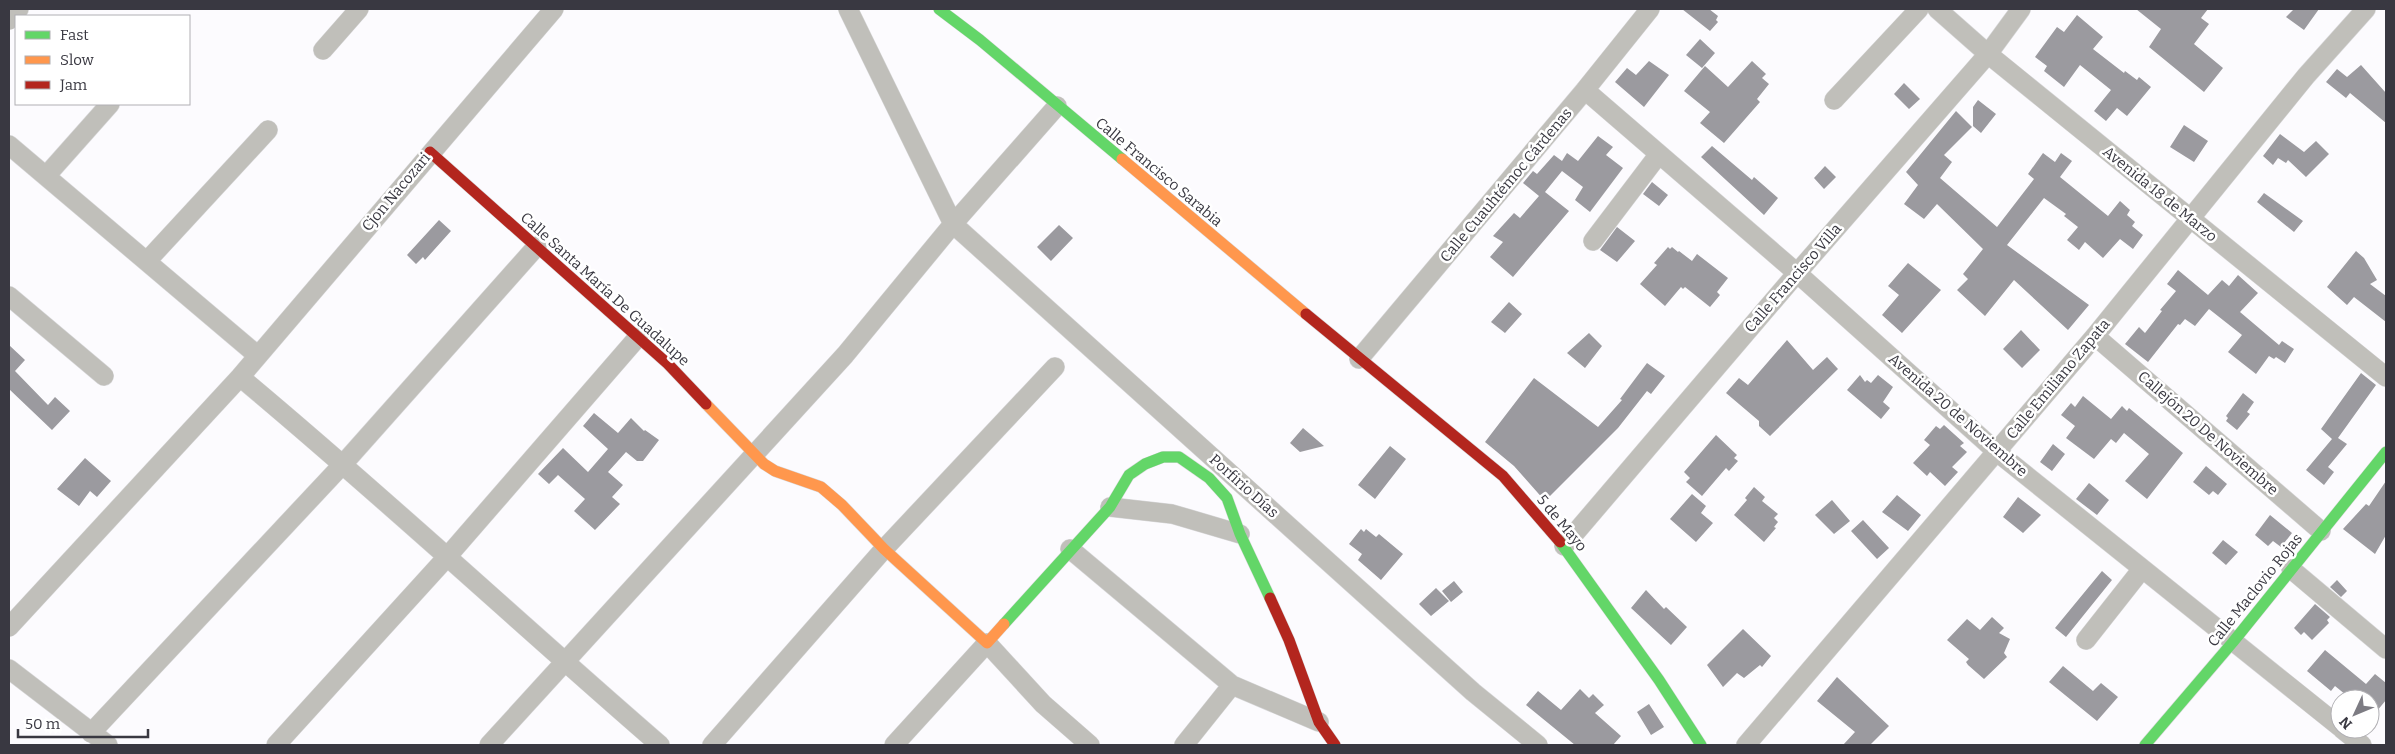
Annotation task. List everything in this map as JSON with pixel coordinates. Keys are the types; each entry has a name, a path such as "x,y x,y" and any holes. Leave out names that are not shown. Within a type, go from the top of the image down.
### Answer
{"street":[{"path":"9,20 19,9"},
{"path":"323,50 358,9"},
{"path":"848,9 953,224"},
{"name":"Calle Francisco Sarabia","path":"939,9 1359,358"},
{"name":"Calle Cuauhtémoc Cárdenas","path":"1359,358 1585,90 1650,9"},
{"path":"1834,100 1919,9"},
{"name":"Avenida 18 de Marzo","path":"1936,9 1988,54 2386,377"},
{"name":"Calle Francisco Villa","path":"1564,546 1797,273 1988,54 2021,9"},
{"name":"Calle Emiliano Zapata","path":"1746,745 2095,336 2306,76 2366,9"},
{"name":"Cjon Nacozari","path":"9,628 240,377 430,152 544,12"},
{"name":"Avenida 20 de Noviembre","path":"1585,90 1797,273 1997,452 2330,719"},
{"path":"46,176 109,105"},
{"path":"489,745 845,355 953,224 1057,106"},
{"path":"148,261 268,130"},
{"path":"9,145 257,355"},
{"name":"Calle Santa María De Guadalupe","path":"430,152 638,337 764,464 775,471 821,487 842,504 884,549 992,648"},
{"path":"1593,241 1659,154"},
{"name":"Porfirio Días","path":"953,224 1466,685 1538,745"},
{"path":"91,733 344,464 537,246"},
{"path":"9,296 104,376"},
{"name":"Callejón 20 De Noviembre","path":"2095,336 2321,531"},
{"path":"276,745 447,557 638,337"},
{"name":"5 de Mayo","path":"1359,358 1503,476 1564,546 1659,680 1701,745"},
{"path":"712,745 884,549 1056,367"},
{"path":"240,377 344,464 564,662 660,745"},
{"name":"Calle Maclovio Rojas","path":"2145,745 2233,642 2386,452"},
{"path":"894,745 992,648 1070,549 1110,507 1129,475 1145,464 1163,457 1179,457 1209,478 1227,498 1240,534 1289,640 1319,722 1335,745"},
{"path":"1110,507 1172,514 1240,534"},
{"path":"1070,549 1232,685 1319,722"},
{"path":"2086,640 2142,569"},
{"path":"2291,569 2386,649"},
{"path":"992,648 1044,704 1090,745"},
{"path":"9,669 108,745"},
{"path":"1184,745 1232,685"}],"building":[{"path":"1682,9 1709,9 1718,16 1716,20 1718,22 1710,31"},
{"path":"2136,9 2208,9 2201,18 2209,24 2194,44 2223,68 2204,92 2149,47 2161,29"},
{"path":"2294,9 2319,9 2304,30 2286,17"},
{"path":"2077,15 2103,37 2093,49 2124,73 2125,71 2137,80 2139,77 2151,87 2127,116 2117,108 2106,121 2094,111 2111,90 2080,65 2064,87 2044,71 2047,66 2035,57 2057,27 2064,32"},
{"path":"1700,39 1715,53 1702,68 1686,55"},
{"path":"1649,61 1669,75 1644,107 1615,82 1627,68 1636,75"},
{"path":"1752,61 1766,74 1762,78 1769,84 1757,99 1760,102 1724,143 1700,123 1710,112 1684,91 1705,66 1728,87"},
{"path":"2361,65 2386,93 2386,123 2350,93 2346,98 2326,82 2337,69 2347,77"},
{"path":"1904,83 1920,99 1909,109 1894,94"},
{"path":"1978,100 1996,114 1981,133 1973,126 1973,107"},
{"path":"1956,111 1972,127 1944,155 1952,162 1940,178 1997,227 2034,179 2028,174 2043,153 2055,162 2061,153 2072,161 2060,177 2108,216 2120,201 2130,210 2127,215 2135,222 2132,226 2143,235 2133,249 2120,239 2103,258 2085,242 2079,250 2067,240 2078,227 2064,216 2066,214 2044,198 2007,245 2089,305 2068,330 2014,280 1985,316 1957,290 1968,279 1963,274 1983,249 1937,204 1924,219 1904,204 1918,185 1906,172"},
{"path":"2184,125 2208,141 2194,162 2170,147"},
{"path":"2280,134 2304,152 2316,141 2329,154 2306,177 2288,160 2286,163 2278,158 2273,165 2263,156"},
{"path":"1598,136 1613,147 1606,155 1623,168 1590,212 1575,200 1583,187 1562,171 1545,192 1569,211 1513,277 1490,257 1503,242 1493,236 1514,213 1520,218 1539,196 1523,183 1533,171 1537,174 1554,155 1562,161 1567,153 1578,161"},
{"path":"1712,146 1752,180 1754,177 1778,198 1764,215 1701,157"},
{"path":"1825,166 1836,177 1824,189 1814,178"},
{"path":"1652,182 1668,195 1659,206 1643,194"},
{"path":"2264,193 2303,221 2294,232 2257,202"},
{"path":"439,220 451,231 425,260 423,257 416,264 407,255"},
{"path":"1059,225 1073,238 1051,261 1037,247"},
{"path":"1617,227 1635,241 1617,262 1600,250"},
{"path":"1668,247 1679,251 1692,261 1697,254 1728,278 1717,292 1720,295 1710,307 1685,287 1683,289 1681,287 1665,306 1640,284 1657,265 1654,263"},
{"path":"2356,251 2364,258 2377,280 2370,284 2386,296 2386,322 2354,297 2347,305 2327,287"},
{"path":"1908,263 1941,290 1902,333 1882,315 1899,295 1888,286"},
{"path":"2178,270 2208,295 2222,280 2229,286 2238,275 2258,293 2240,312 2279,345 2282,341 2294,349 2285,363 2276,357 2274,359 2269,356 2256,374 2228,352 2242,335 2209,309 2195,326 2185,319 2180,325 2178,324 2148,362 2125,344 2139,327 2145,333 2162,311 2160,310 2176,291 2167,284"},
{"path":"1509,302 1522,314 1505,333 1491,322"},
{"path":"2021,330 2040,350 2022,368 2003,349"},
{"path":"1589,333 1602,346 1585,368 1567,353"},
{"path":"1787,340 1813,370 1827,357 1838,369 1770,436 1759,426 1759,421 1726,393 1739,378 1748,385"},
{"path":"9,345 25,360 15,371 48,405 55,397 70,411 52,430 9,389"},
{"path":"1647,363 1665,376 1651,394 1647,391 1618,428 1545,501 1514,466 1485,442 1534,378 1598,427 1622,400 1620,399"},
{"path":"2361,373 2376,385 2338,438 2347,444 2328,467 2334,472 2324,485 2306,470 2332,439 2321,429"},
{"path":"1860,375 1865,382 1867,380 1871,383 1878,375 1893,387 1883,402 1890,408 1881,419 1847,390"},
{"path":"2243,393 2254,402 2247,412 2250,414 2237,430 2226,421 2228,418 2226,416"},
{"path":"2083,396 2111,419 2122,406 2127,411 2129,408 2183,453 2147,499 2125,481 2149,454 2124,433 2116,443 2111,439 2094,459 2066,438 2075,426 2061,415 2071,403 2075,407"},
{"path":"594,413 618,433 631,418 644,431 659,440 643,461 637,461 626,452 608,472 623,485 612,497 620,504 595,530 574,511 585,499 558,475 549,484 538,474 563,448 588,472 608,449 583,426"},
{"path":"1944,425 1964,443 1960,446 1967,452 1952,467 1958,472 1945,486 1930,472 1927,476 1913,463 1930,445 1924,440 1936,426 1940,429"},
{"path":"1303,428 1324,446 1300,452 1290,443"},
{"path":"1716,435 1737,455 1734,458 1738,461 1729,471 1726,468 1702,496 1686,482 1690,478 1684,472"},
{"path":"2053,444 2065,454 2052,471 2040,462"},
{"path":"1390,446 1406,459 1375,499 1358,485"},
{"path":"85,458 111,481 97,497 90,491 79,506 57,489"},
{"path":"2206,466 2227,484 2218,495 2213,491 2209,495 2193,482"},
{"path":"2386,481 2386,535 2375,554 2343,529 2366,504 2369,506"},
{"path":"2089,483 2109,500 2097,515 2076,499"},
{"path":"1754,487 1765,497 1762,501 1778,514 1774,518 1778,522 1774,527 1776,528 1764,542 1734,515 1747,500 1745,498"},
{"path":"1692,494 1706,506 1701,513 1713,523 1696,542 1670,519"},
{"path":"1897,495 1921,515 1908,531 1882,512"},
{"path":"2018,497 2041,515 2023,533 2003,517"},
{"path":"1832,500 1850,521 1834,534 1815,515"},
{"path":"2270,515 2292,533 2281,547 2273,541 2268,546 2255,535"},
{"path":"1863,520 1889,548 1877,559 1851,531"},
{"path":"1361,529 1364,532 1366,529 1376,537 1379,534 1403,554 1381,580 1358,560 1362,554 1349,544"},
{"path":"2223,540 2238,552 2226,565 2212,553"},
{"path":"2102,571 2112,580 2066,637 2055,628"},
{"path":"2337,580 2347,591 2341,597 2330,587"},
{"path":"1454,581 1463,592 1451,602 1442,591"},
{"path":"1436,588 1449,601 1431,616 1419,604"},
{"path":"1646,590 1664,609 1666,607 1687,627 1671,645 1631,608"},
{"path":"2315,604 2330,617 2327,620 2329,623 2312,640 2304,632 2301,635 2294,628"},
{"path":"1992,617 2004,628 1999,633 2010,639 2004,653 2007,657 1984,679 1968,665 1966,662 1969,659 1947,640 1967,619 1980,630"},
{"path":"1743,629 1771,656 1762,667 1760,665 1744,678 1737,673 1723,687 1707,665"},
{"path":"2325,650 2366,684 2375,674 2386,683 2386,700 2380,707 2380,689 2339,689 2335,686 2330,690 2307,671"},
{"path":"2063,666 2093,691 2101,683 2118,697 2097,721 2049,682"},
{"path":"1837,677 1889,726 1870,745 1843,745 1855,732 1817,701"},
{"path":"1580,689 1589,698 1593,694 1604,705 1595,713 1621,736 1613,745 1575,745 1526,705 1538,691 1561,710"},
{"path":"1649,704 1664,727 1651,735 1637,712"}],"traffic: fast":[{"path":"939,9 980,40 1122,159"},
{"path":"2145,745 2233,642 2386,452"},
{"path":"1004,624 1110,507 1129,475 1145,464 1163,457 1179,457 1209,478 1227,498 1240,534 1270,598"},
{"path":"1560,542 1659,680 1701,745"}],"traffic: slow":[{"path":"1122,159 1306,314"},
{"path":"706,404 764,464 775,471 821,487 842,505 884,549 987,643 1004,624"}],"traffic: jam":[{"path":"430,152 668,364 706,404"},
{"path":"1306,314 1503,476 1560,542"},
{"path":"1270,598 1289,640 1319,722 1335,745"}]}
